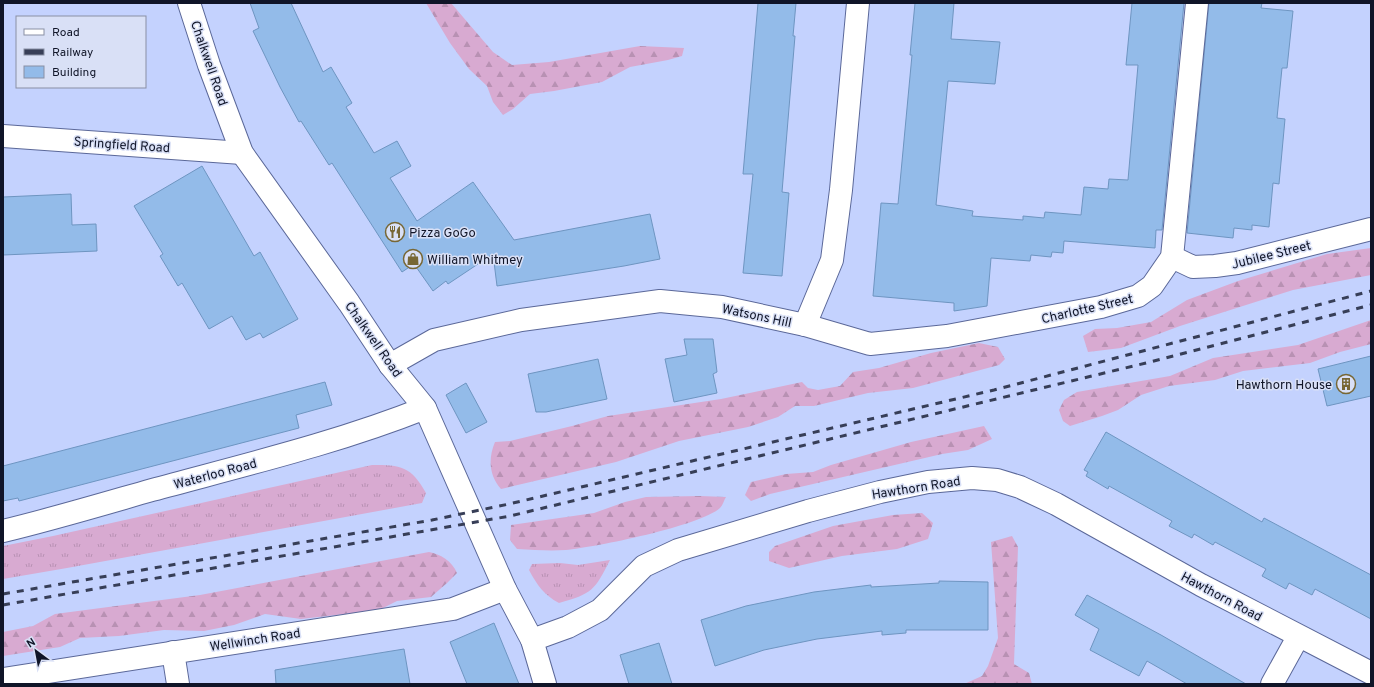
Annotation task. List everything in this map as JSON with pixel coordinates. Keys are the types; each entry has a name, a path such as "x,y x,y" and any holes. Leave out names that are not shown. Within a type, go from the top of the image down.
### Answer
{"street":[{"name":"Chalkwell Road","path":"189,3 209,65 242,153 350,303 390,366 426,408 505,589 532,640 545,684"},
{"name":"Watsons Hill","path":"390,366 434,340 521,320 660,301 722,307 805,325 832,260 841,190 858,3"},
{"name":"Charlotte Street","path":"805,325 870,344 947,336 1101,307 1138,296 1152,286 1172,257 1197,3"},
{"name":"Springfield Road","path":"3,136 242,153"},
{"name":"Jubilee Street","path":"1172,257 1192,266 1215,266 1236,263 1371,229"},
{"name":"Waterloo Road","path":"3,531 64,516 243,466 389,422 426,408"},
{"name":"Hawthorn Road","path":"532,640 568,627 600,610 644,566 678,550 808,511 880,492 928,482 972,478 998,480 1020,486 1056,504 1201,586 1371,673"},
{"name":"Wellwinch Road","path":"3,680 453,608 505,589"},
{"path":"1272,684 1298,636"},
{"path":"173,652 178,684"}],"green space":[{"path":"426,3 451,3 493,52 512,65 549,62 640,46 684,48 682,56 630,67 602,82 530,94 513,109 503,115 493,102 487,86 469,69 450,43"},
{"path":"1371,248 1371,275 1293,290 1180,326 1121,348 1088,352 1083,336 1095,329 1117,328 1151,322 1187,300 1238,281 1327,254"},
{"path":"1371,320 1371,344 1340,352 1310,363 1243,371 1215,380 1169,386 1141,395 1118,410 1070,426 1063,421 1059,410 1064,400 1077,392 1170,376 1213,358 1298,345"},
{"path":"979,343 998,347 1005,359 999,365 913,388 868,393 814,406 795,406 778,417 748,427 679,441 616,462 501,489 492,473 491,454 495,442 510,441 608,416 721,399 802,382 808,388 818,390 840,386 853,372 879,368 931,353"},
{"path":"984,426 992,439 968,450 942,454 770,494 751,501 745,495 751,482 786,474 813,472 831,465 911,442"},
{"path":"372,465 398,467 410,472 421,484 426,493 422,503 3,579 3,546"},
{"path":"646,497 726,497 720,508 709,515 692,522 647,535 600,545 566,550 517,549 510,540 511,525 594,513 625,502"},
{"path":"922,513 933,523 928,539 897,549 842,556 789,568 769,561 769,552 775,546 833,526 893,515"},
{"path":"1012,536 1018,547 1014,664 1029,673 1032,684 964,684 982,676 988,666 998,638 991,542"},
{"path":"429,552 437,554 445,559 452,565 457,573 431,597 397,601 379,610 301,619 265,614 234,625 204,631 164,630 119,636 80,638 60,647 3,656 3,632 33,626 55,614 200,595"},
{"path":"610,560 600,578 591,589 579,597 559,603 549,597 541,589 529,570 532,564 560,563 578,565"}],"building":[{"path":"250,3 291,3 323,72 331,67 352,103 346,107 374,153 397,141 411,166 390,178 417,221 473,182 514,240 650,214 660,259 497,286 493,254 448,284 446,281 433,291 414,264 402,272 332,163 329,165 301,121 299,122 253,31 259,28"},
{"path":"758,3 796,3 793,36 795,36 782,192 789,193 782,276 743,273 753,174 743,174"},
{"path":"915,3 954,3 951,39 1000,42 995,84 948,81 936,205 973,211 972,216 1023,220 1023,216 1044,218 1045,212 1081,215 1084,187 1108,189 1109,179 1128,180 1138,65 1126,65 1132,3 1184,3 1162,230 1156,230 1155,248 1064,241 1063,253 1052,252 1051,257 1031,255 1030,261 991,258 987,306 954,311 954,303 873,296 881,203 898,204 912,55 910,55"},
{"path":"1209,3 1262,3 1261,8 1293,11 1287,68 1282,68 1277,118 1285,119 1279,184 1273,183 1269,227 1252,225 1252,230 1234,228 1233,238 1187,233"},
{"path":"202,166 254,256 260,252 298,319 263,338 260,333 246,340 232,316 209,329 182,283 178,286 160,256 163,254 134,206"},
{"path":"71,194 72,225 96,224 97,251 3,255 3,197"},
{"path":"684,339 713,339 717,372 713,374 717,393 674,402 665,359 687,355"},
{"name":"Hawthorn House","path":"1371,356 1371,396 1327,406 1318,369"},
{"path":"598,359 607,399 546,412 536,412 528,374"},
{"path":"325,382 332,405 296,415 299,428 19,501 18,498 3,501 3,466"},
{"path":"466,383 487,422 466,433 446,395"},
{"path":"1106,432 1262,522 1264,518 1371,575 1371,619 1315,589 1312,595 1289,583 1286,589 1262,576 1266,569 1215,542 1213,545 1194,534 1192,538 1169,526 1172,521 1109,486 1108,489 1086,476 1088,472 1084,470"},
{"path":"939,581 988,582 988,630 906,630 906,633 882,635 882,631 817,639 764,650 715,666 701,620 746,606 814,592 871,585 871,587 939,583"},
{"path":"1087,595 1161,635 1246,684 1187,684 1147,661 1139,676 1090,650 1099,629 1075,615"},
{"path":"494,623 519,684 467,684 450,642"},
{"path":"659,643 672,684 629,684 620,655"},
{"path":"404,649 410,684 276,684 275,670"}],"railway":[{"path":"3,594 432,520 509,504 994,390 1371,291"},
{"path":"3,605 510,516 1146,363 1371,305"}],"place":[{"name":"Pizza GoGo","path":"395,232"},
{"name":"William Whitmey","path":"413,259"},
{"name":"Hawthorn House","path":"1346,384"}]}
